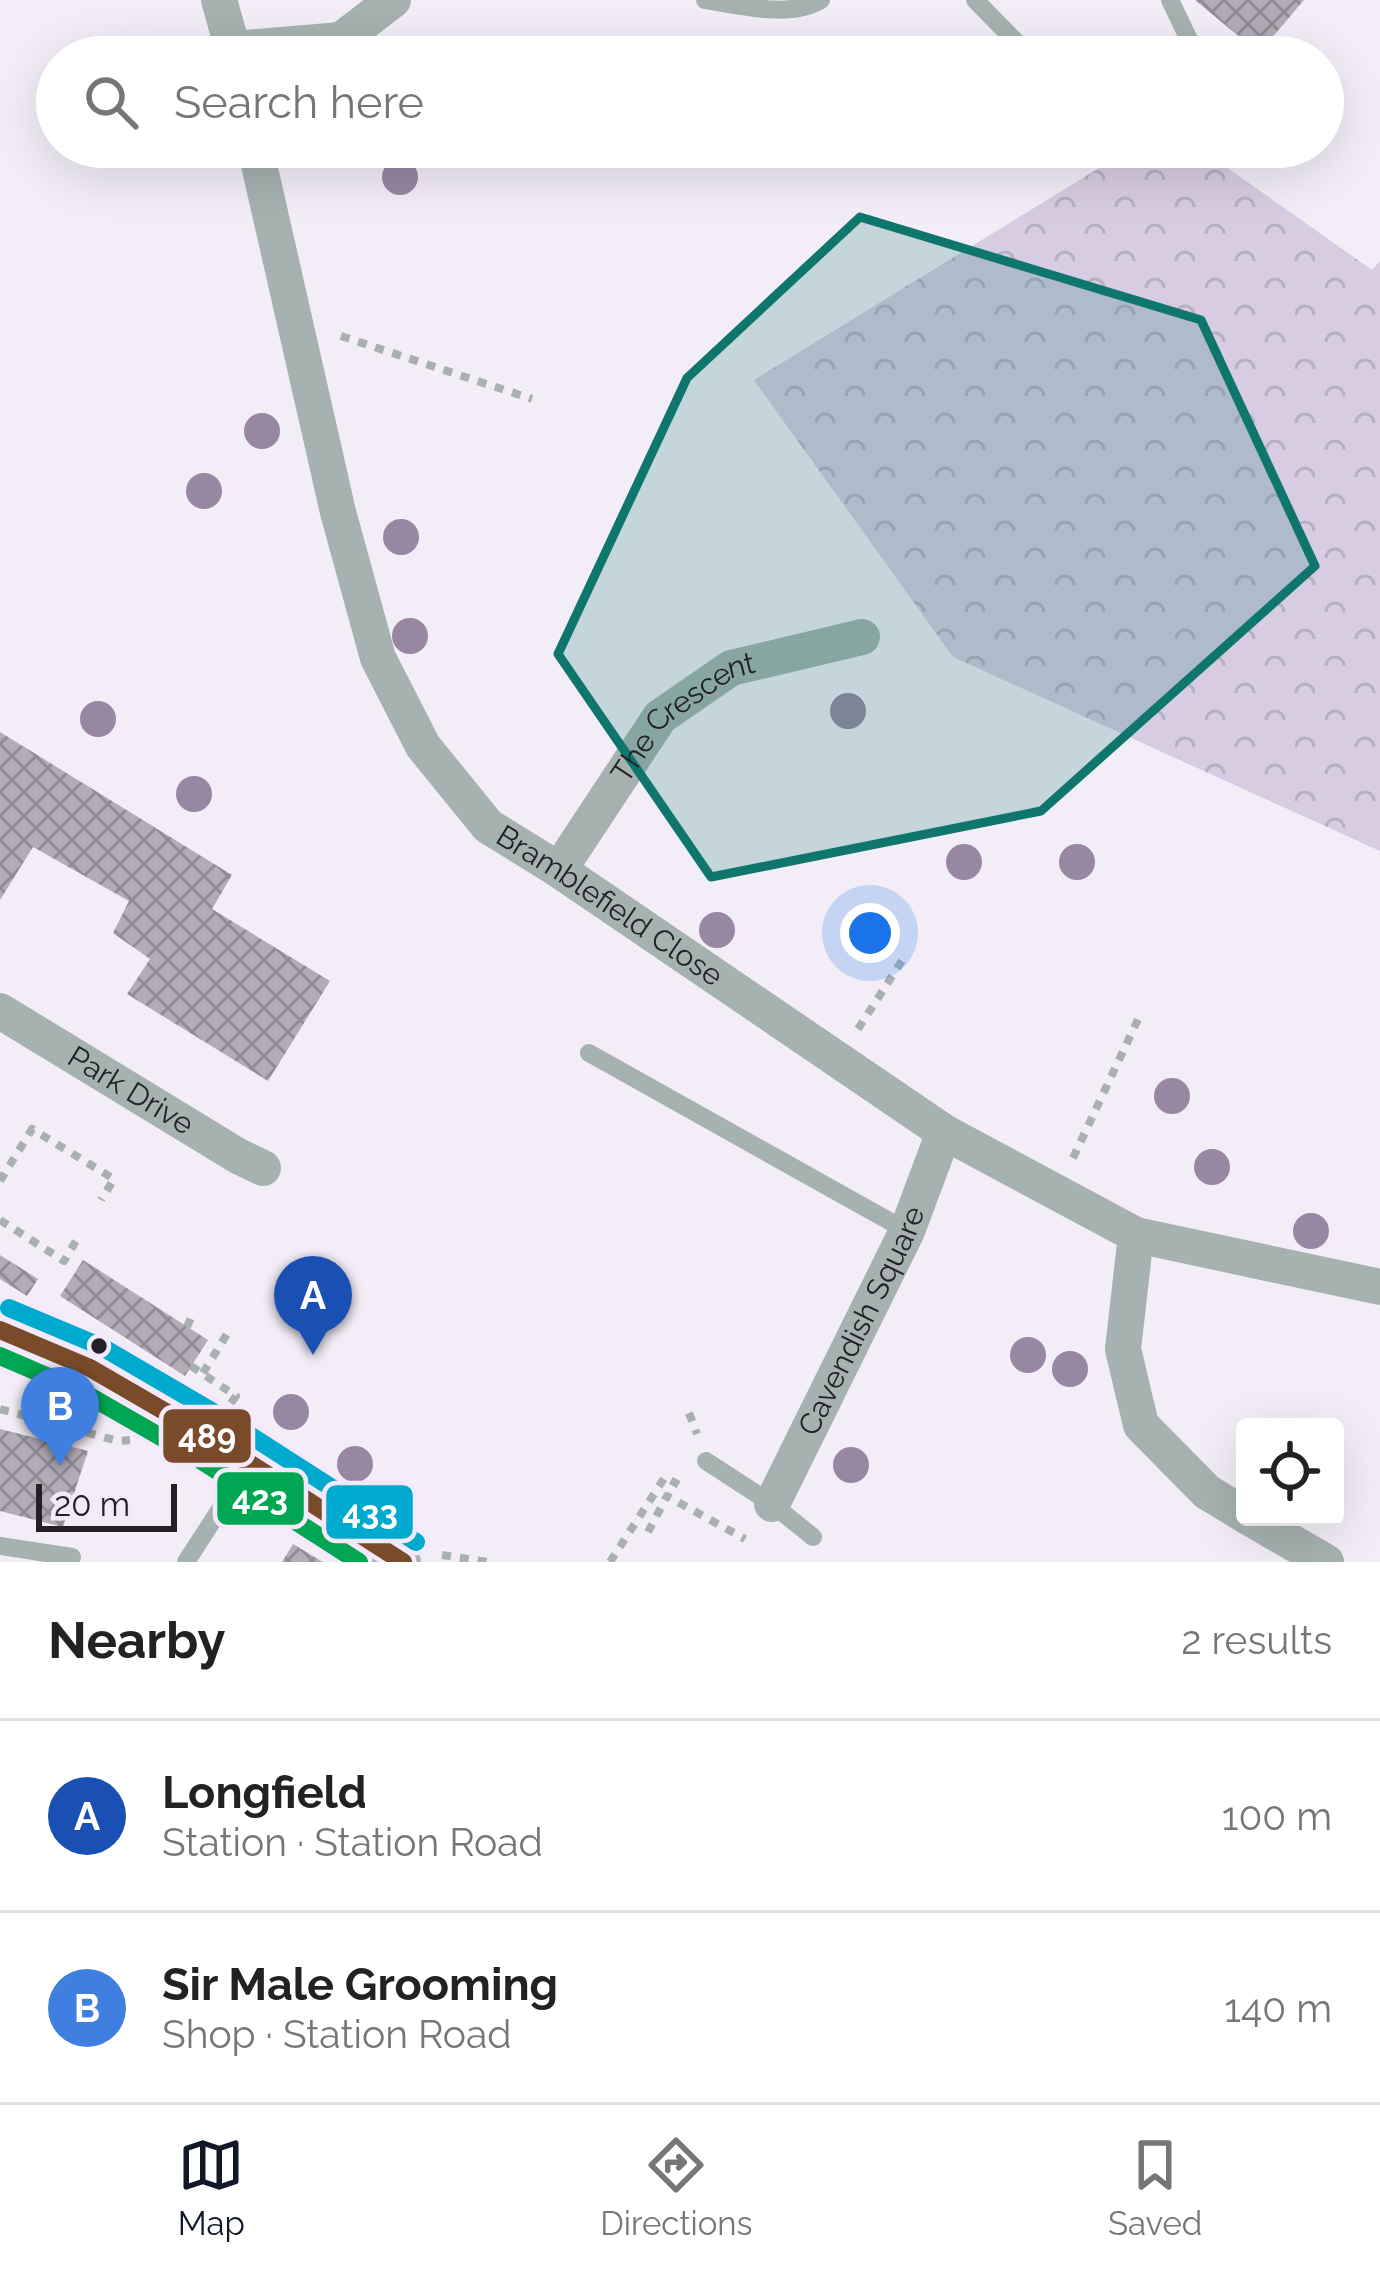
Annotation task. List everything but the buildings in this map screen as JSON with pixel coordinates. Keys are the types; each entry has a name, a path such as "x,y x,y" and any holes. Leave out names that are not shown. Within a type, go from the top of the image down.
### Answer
{"street":[{"path":"219,0 229,36"},
{"path":"346,36 393,0"},
{"name":"Bramblefield Close","path":"260,168 338,512 378,658 423,746 488,826 944,1132 1136,1234 1380,1287"},
{"name":"The Crescent","path":"559,870 660,717 731,668 862,637"},
{"name":"Park Drive","path":"0,1011 263,1168"},
{"name":"Cavendish Square","path":"772,1504 907,1231 944,1132"},
{"path":"1136,1234 1123,1349 1141,1425 1207,1492 1236,1509"},
{"path":"0,1330 90,1368 416,1560"},
{"path":"1264,1526 1326,1562"}],"lane":[{"path":"705,0 770,9 821,0"},
{"path":"975,0 1010,36"},
{"path":"1170,0 1188,36"},
{"path":"589,1053 907,1231"},
{"path":"706,1461 813,1537"},
{"path":"187,1562 250,1463"},
{"path":"0,1546 72,1557"}],"path":[{"path":"295,320 532,399"},
{"path":"838,1060 903,959"},
{"path":"1057,1192 1141,1013"},
{"path":"0,1181 32,1129 114,1179 101,1200"},
{"path":"0,1220 64,1261 77,1240"},
{"path":"187,1328 193,1313"},
{"path":"203,1373 227,1334"},
{"path":"610,1562 665,1478"},
{"path":"648,1532 667,1496 751,1542 772,1504"},
{"path":"416,1560 447,1553 487,1562"}],"highlighted area":[{"path":"860,217 1201,320 1315,566 1041,811 711,877 558,654 687,378"}],"green space":[{"path":"1099,168 1228,168 1372,270 1380,261 1380,851 953,657 754,380"}],"transit line":[{"name":"433","path":"9,1308 102,1347 220,1416 416,1542"},
{"name":"489","path":"0,1330 90,1368 207,1436 403,1562"},
{"name":"423","path":"0,1356 79,1390 194,1456 359,1562"}],"place":[{"name":"Longfield","path":"313,1355"},
{"name":"Sir Male Grooming","path":"60,1466"}]}
